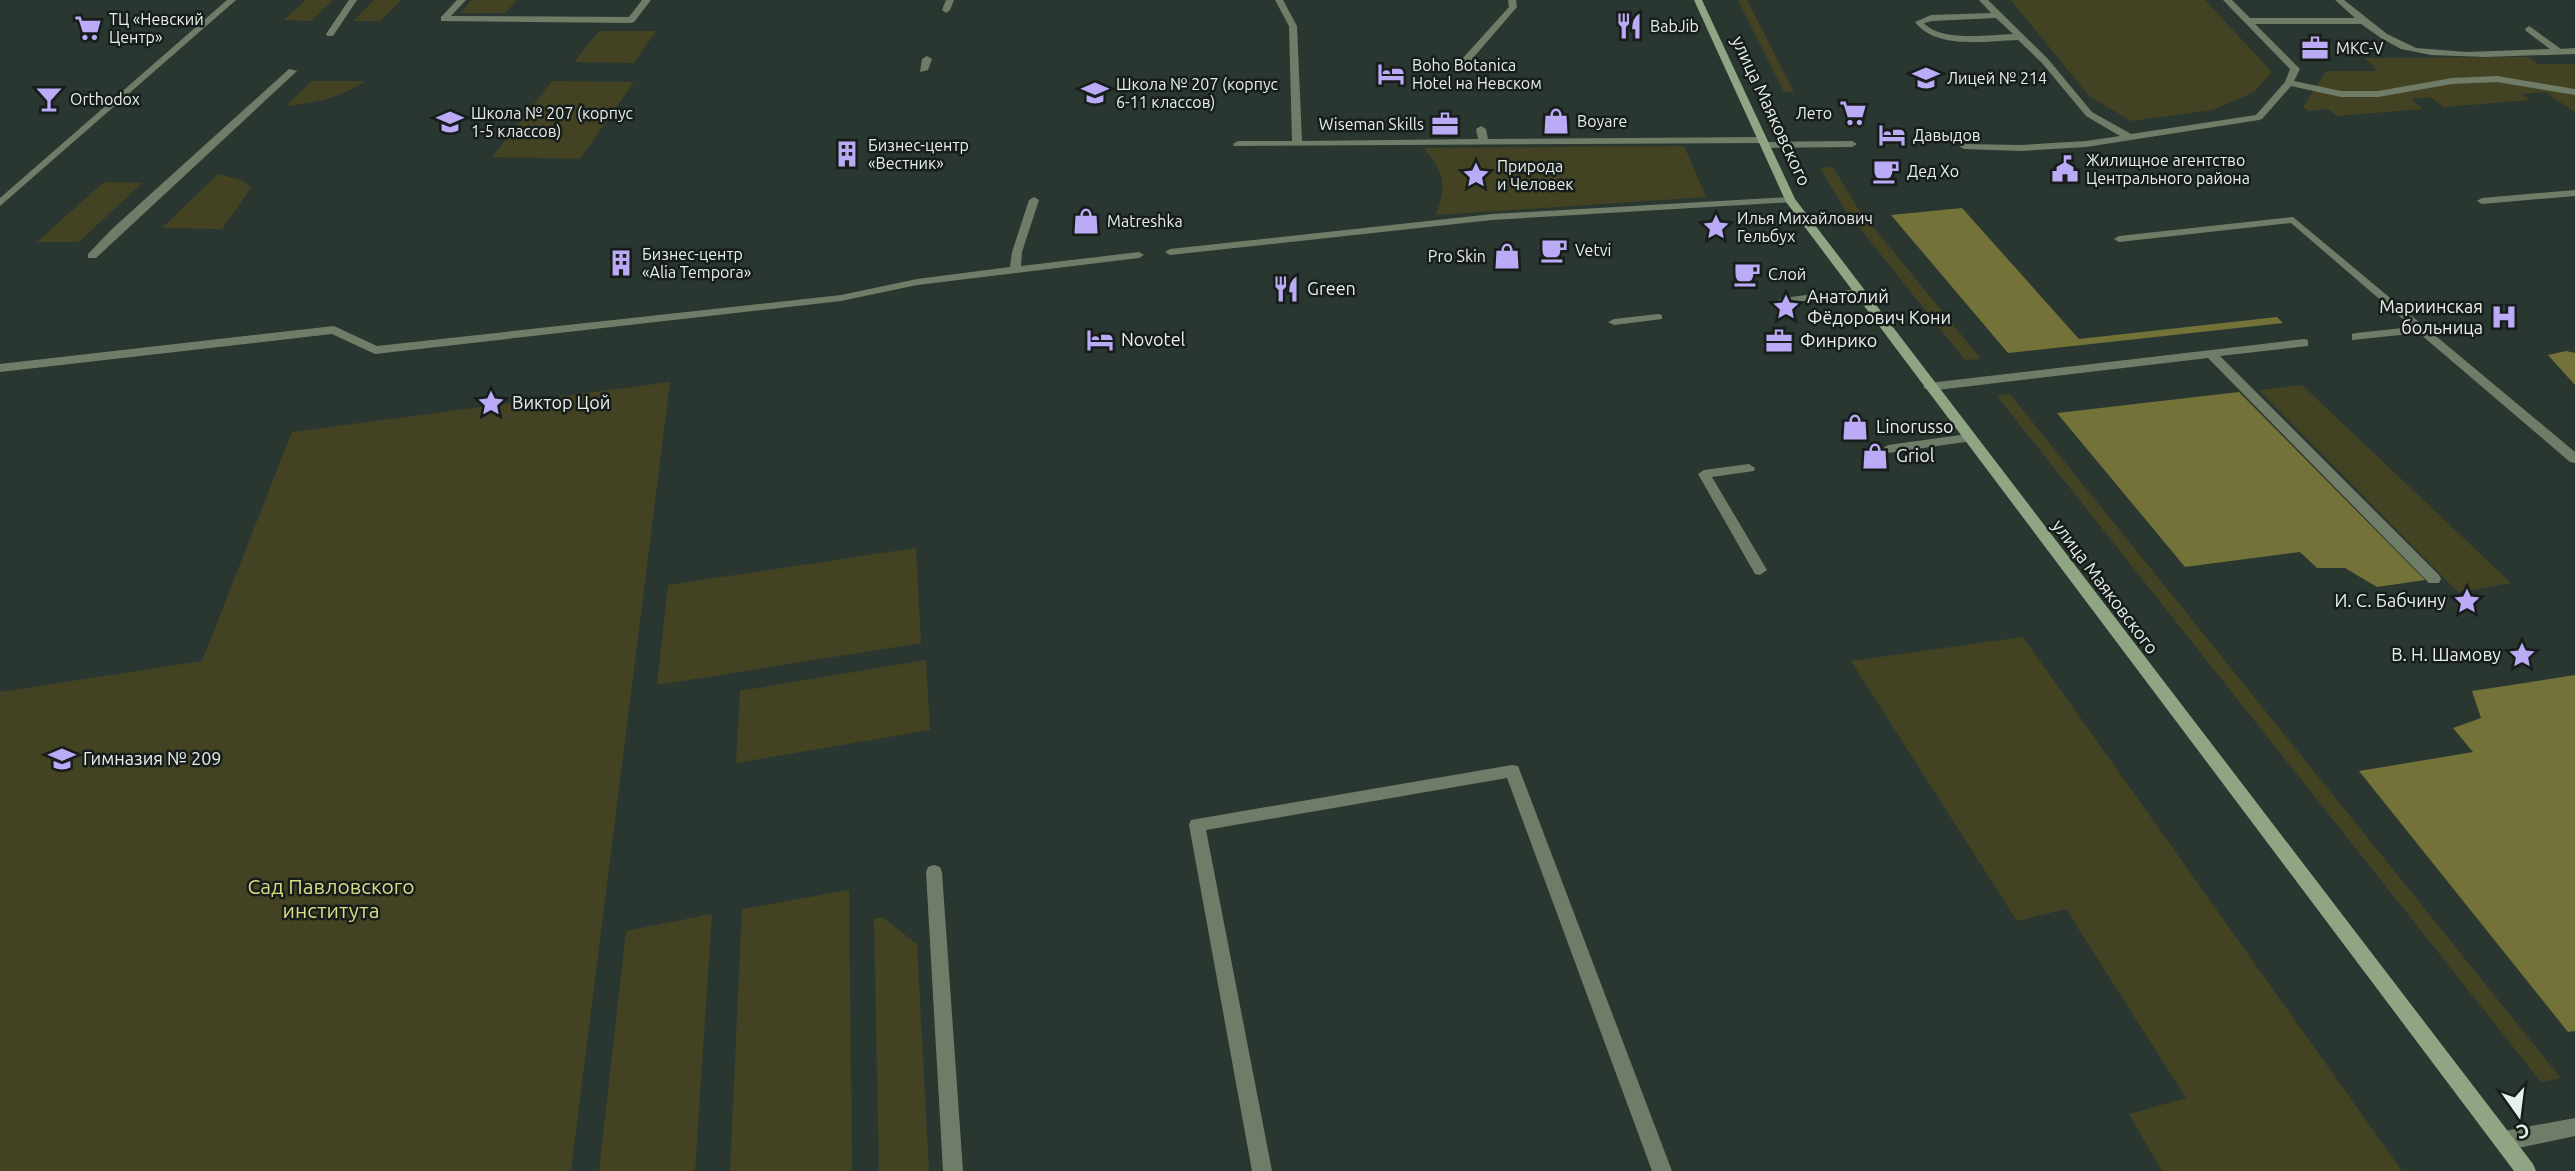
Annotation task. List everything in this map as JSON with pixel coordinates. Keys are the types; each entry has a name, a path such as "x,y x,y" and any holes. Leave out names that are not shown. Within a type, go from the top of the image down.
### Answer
{"main road":[{"name":"улица Маяковского","path":"1698,0 1790,200 1928,387 2526,1171"}],"lane":[{"path":"0,203 232,0"},
{"path":"330,34 353,0"},
{"path":"462,0 444,19 631,20 647,0"},
{"path":"946,10 950,0"},
{"path":"1279,0 1293,26 1297,144"},
{"path":"1470,70 1468,58 1513,7 1512,0"},
{"path":"1983,0 2045,61 2089,114 2129,137"},
{"path":"1964,146 2021,148 2129,137 2259,117 2289,83 2295,69 2227,0"},
{"path":"2339,0 2362,21 2413,49 2437,52 2575,51"},
{"path":"1998,15 1931,18 1919,22 1925,31 1942,36 2019,37"},
{"path":"575,30 583,20"},
{"path":"2248,21 2362,21"},
{"path":"2529,29 2559,51"},
{"path":"923,70 927,59"},
{"path":"92,256 192,160 215,145 292,71"},
{"path":"2289,83 2341,94 2378,94 2452,81 2497,79 2575,92"},
{"path":"1480,129 1484,143"},
{"path":"1238,144 1852,144"},
{"path":"2482,201 2575,193"},
{"path":"1015,271 1017,252 1034,200"},
{"path":"1170,252 1492,217 1790,200"},
{"path":"2119,239 2293,220 2575,459"},
{"path":"0,368 334,330 375,350 841,298 917,282 1139,256"},
{"path":"1782,301 1857,292"},
{"path":"1614,322 1658,317"},
{"path":"2356,337 2422,329"},
{"path":"1928,387 2304,344"},
{"path":"2211,354 2434,579"},
{"path":"1888,449 1968,438"},
{"path":"1749,468 1704,474 1759,570"},
{"path":"1262,1171 1197,825 1511,771 1662,1171"},
{"path":"934,872 953,1171"},
{"path":"2504,1141 2575,1127"}],"green space":[{"path":"306,0 333,0 311,21 284,20"},
{"path":"374,0 401,0 380,21 353,21"},
{"path":"472,0 517,0 505,13 460,13"},
{"path":"1738,0 1747,0 1794,92 1784,92"},
{"path":"2011,0 2205,0 2272,72 2254,92 2213,110 2131,121 2089,96"},
{"path":"599,31 656,31 634,63 574,62"},
{"path":"2529,57 2538,64 2575,64 2575,112 2545,92 2522,94 2530,100 2444,107 2430,97 2411,99 2423,109 2337,116 2328,109 2308,111 2303,107 2326,71 2378,71 2365,58"},
{"path":"312,81 365,81 347,92 327,99 286,106"},
{"path":"552,81 634,82 580,159 492,157"},
{"path":"1684,146 1706,197 1436,215 1442,194 1442,179 1424,148"},
{"path":"1833,167 1857,207 1981,359 1965,360 1844,208 1820,168"},
{"path":"218,174 241,180 251,188 222,229 162,228"},
{"path":"104,182 142,183 79,242 37,242"},
{"name":"Сад Павловского института","path":"670,382 571,1171 0,1171 0,692 202,661 292,432"},
{"path":"2302,385 2511,583 2458,592 2259,390"},
{"path":"2010,394 2561,1078 2541,1082 1997,396"},
{"path":"916,548 921,643 657,685 668,585"},
{"path":"2023,637 2402,1171 2162,1171 2129,1114 2186,1098 2066,909 2017,921 1851,661"},
{"path":"926,660 930,730 736,763 740,691"},
{"path":"849,890 852,1171 730,1171 742,909"},
{"path":"712,914 695,1171 599,1171 626,931"},
{"path":"882,917 917,944 929,1171 879,1171 874,919"}],"shaded area":[{"path":"1962,208 2079,339 2277,317 2283,323 2008,353 1891,215"},
{"path":"2566,351 2575,353 2575,385 2548,355"},
{"path":"2239,392 2425,580 2377,587 2345,568 2317,568 2300,552 2185,567 2057,413"},
{"path":"2575,675 2575,1031 2568,1032 2359,771 2473,752 2453,728 2481,718 2472,691"}],"place":[{"name":"BabJib","path":"1629,26"},
{"name":"ТЦ «Невский Центр»","path":"88,28"},
{"name":"MKC-V","path":"2315,48"},
{"name":"Boho Botanica Hotel на Невском","path":"1391,74"},
{"name":"Лицей № 214","path":"1926,78"},
{"name":"Школа № 207 (корпус 6-11 классов)","path":"1095,93"},
{"name":"Orthodox","path":"49,99"},
{"name":"Лето","path":"1853,113"},
{"name":"Boyare","path":"1556,121"},
{"name":"Школа № 207 (корпус 1-5 классов)","path":"450,122"},
{"name":"Wiseman Skills","path":"1445,124"},
{"name":"Давыдов","path":"1892,135"},
{"name":"Бизнес-центр «Вестник»","path":"847,154"},
{"name":"Жилищное агентство Центрального района","path":"2065,169"},
{"name":"Дед Хо","path":"1886,171"},
{"name":"Природа и Человек","path":"1476,175"},
{"name":"Matreshka","path":"1086,221"},
{"name":"Илья Михайлович Гельбух","path":"1716,227"},
{"name":"Vetvi","path":"1554,250"},
{"name":"Pro Skin","path":"1507,256"},
{"name":"Бизнес-центр «Alia Tempora»","path":"621,263"},
{"name":"Слой","path":"1747,274"},
{"name":"Green","path":"1286,289"},
{"name":"Анатолий Фёдорович Кони","path":"1786,307"},
{"name":"Мариинская больница","path":"2504,317"},
{"name":"Novotel","path":"1100,340"},
{"name":"Финрико","path":"1779,341"},
{"name":"Виктор Цой","path":"491,403"},
{"name":"Linorusso","path":"1855,427"},
{"name":"Griol","path":"1875,456"},
{"name":"И. С. Бабчину","path":"2467,601"},
{"name":"В. Н. Шамову","path":"2522,655"},
{"name":"Гимназия № 209","path":"62,759"}]}
